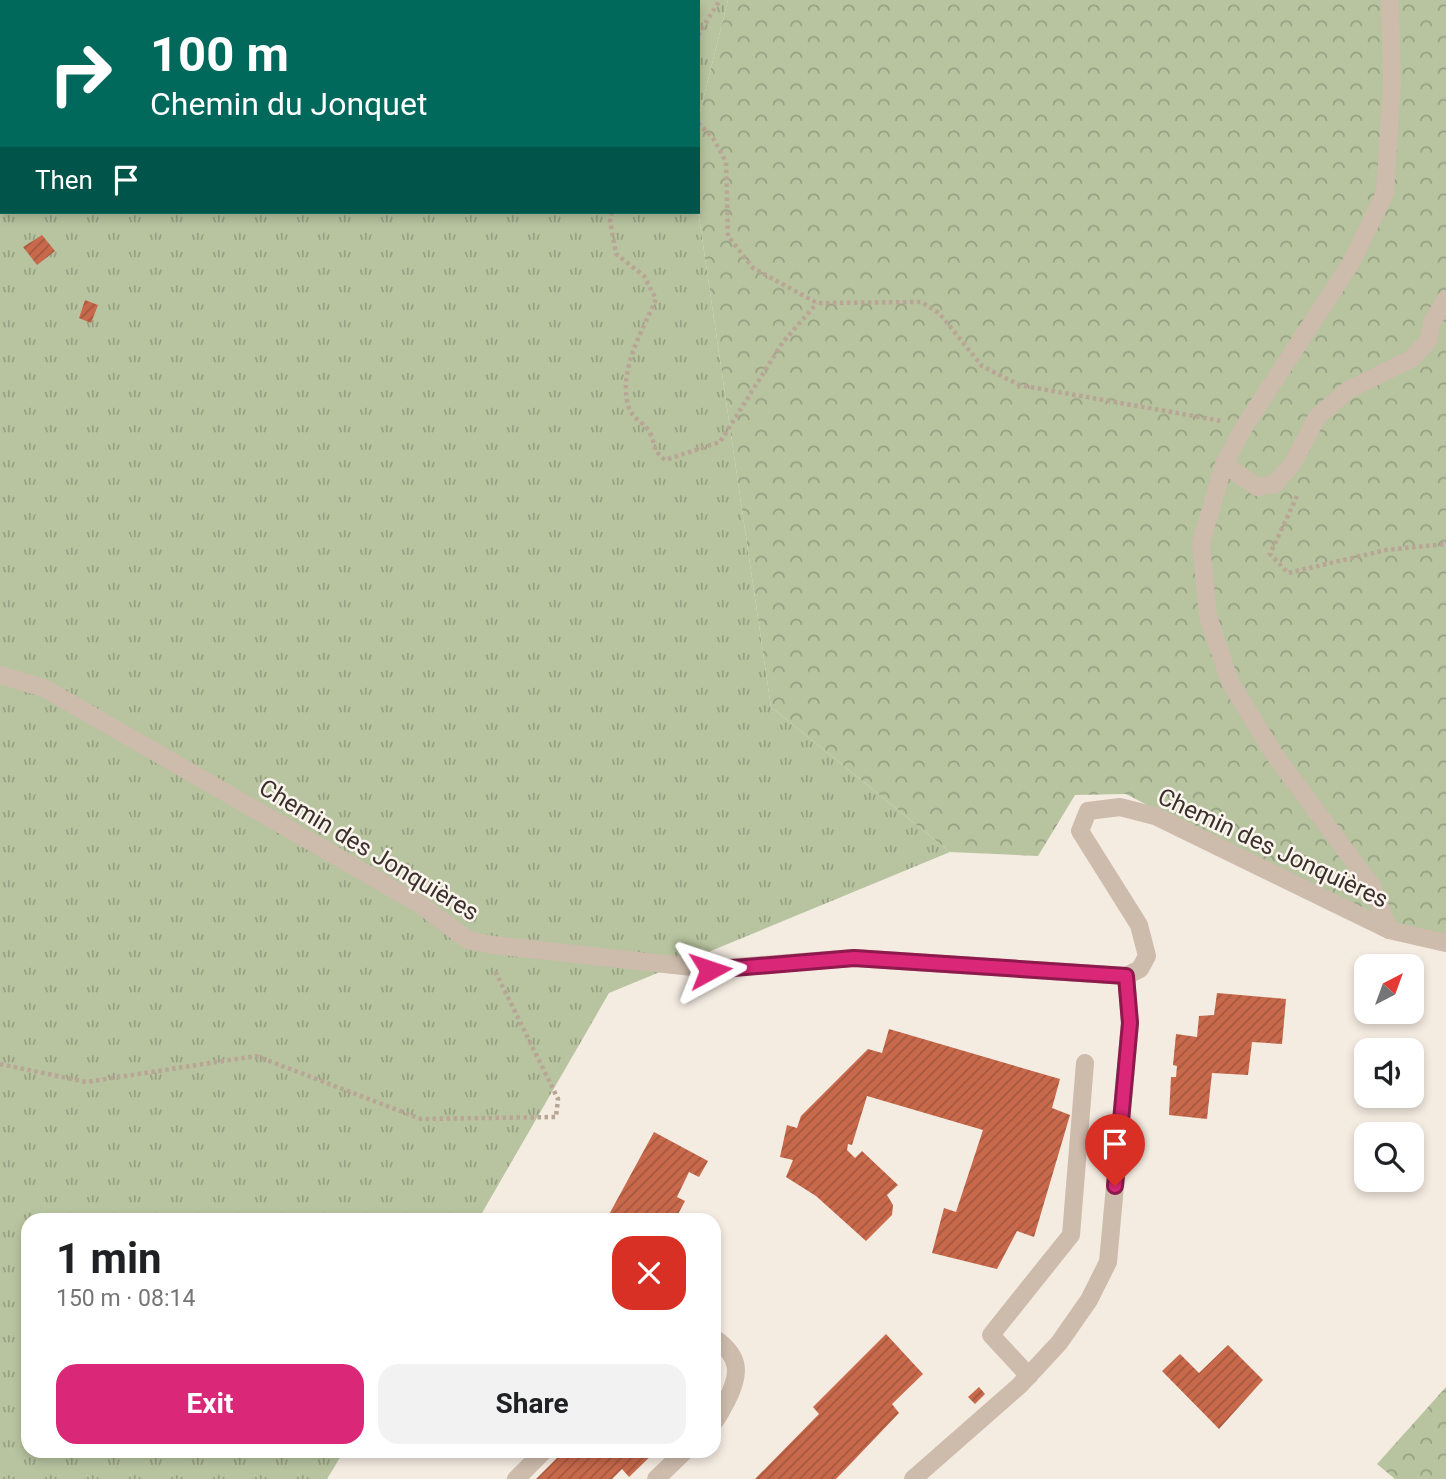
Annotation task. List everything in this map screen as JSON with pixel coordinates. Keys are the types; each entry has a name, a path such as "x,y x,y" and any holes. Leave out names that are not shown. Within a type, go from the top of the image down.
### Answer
{"street":[{"path":"1390,0 1392,84 1385,193 1351,263 1244,427 1224,464 1201,542 1208,615 1230,682 1274,754 1372,886 1390,930"},
{"path":"1224,464 1257,486 1275,484 1293,463 1317,416 1348,390 1411,359 1428,341 1432,322 1446,299"},
{"name":"Chemin des Jonquières","path":"0,675 44,688 421,905 468,940 481,943 710,970 854,958 1126,976 1140,969 1147,956 1139,925 1080,831 1088,811 1121,807 1155,816 1390,930 1446,943"},
{"path":"913,1479 1029,1376 1059,1343 1089,1300 1108,1262 1130,1023 1126,976"},
{"path":"1029,1376 991,1335 1071,1235 1085,1063"},
{"path":"721,1343 735,1365 736,1383 721,1410"},
{"path":"516,1479 537,1458"},
{"path":"656,1479 678,1458"}],"path":[{"path":"700,33 720,0"},
{"path":"700,125 713,138 726,162 728,236 752,268 817,303 921,302 939,313 982,366 1019,385 1210,418 1244,427"},
{"path":"612,214 610,221 616,254 644,276 656,299 629,365 625,391 629,412 649,432 654,450 665,460 720,442 783,342 817,303"},
{"path":"1298,495 1270,554 1288,573 1386,550 1446,544"},
{"path":"0,1063 86,1082 256,1056 421,1119 556,1117 558,1099 481,943"}],"green space":[{"path":"700,0 728,0 700,112"},
{"path":"728,0 1446,0 1446,941 1327,899 1126,794 1075,795 1038,856 950,852 771,707 699,214 700,112"},
{"path":"0,214 699,214 771,707 950,852 609,993 482,1213 21,1213 21,1458 340,1458 327,1479 0,1479"},
{"path":"1446,1387 1446,1479 1395,1479 1377,1464"}],"building":[{"path":"42,235 55,251 37,265 23,247"},
{"path":"85,300 98,305 91,323 79,318"},
{"path":"1217,993 1286,999 1282,1044 1252,1042 1248,1075 1212,1073 1207,1119 1169,1115 1171,1077 1176,1077 1177,1066 1173,1065 1176,1034 1197,1037 1199,1016 1214,1015"},
{"path":"889,1029 1060,1079 1052,1108 1070,1115 1034,1237 1017,1231 997,1269 932,1253 944,1208 956,1212 983,1130 867,1096 852,1145 848,1144 847,1150 855,1158 862,1151 898,1185 887,1195 893,1205 892,1215 866,1241 816,1196 786,1177 793,1160 780,1157 787,1125 797,1128 801,1116 868,1049 882,1053"},
{"path":"654,1132 708,1161 699,1177 689,1172 677,1197 685,1201 679,1213 610,1213"},
{"path":"886,1334 923,1374 892,1404 899,1413 836,1479 755,1479 819,1414 813,1407"},
{"path":"1228,1345 1263,1380 1219,1429 1162,1371 1180,1354 1199,1373"},
{"path":"979,1387 985,1394 975,1404 968,1397"},
{"path":"557,1458 649,1458 629,1477 622,1469 612,1479 536,1479"}],"route":[{"path":"710,970 854,958 1126,976 1130,1023 1115,1186"}]}
